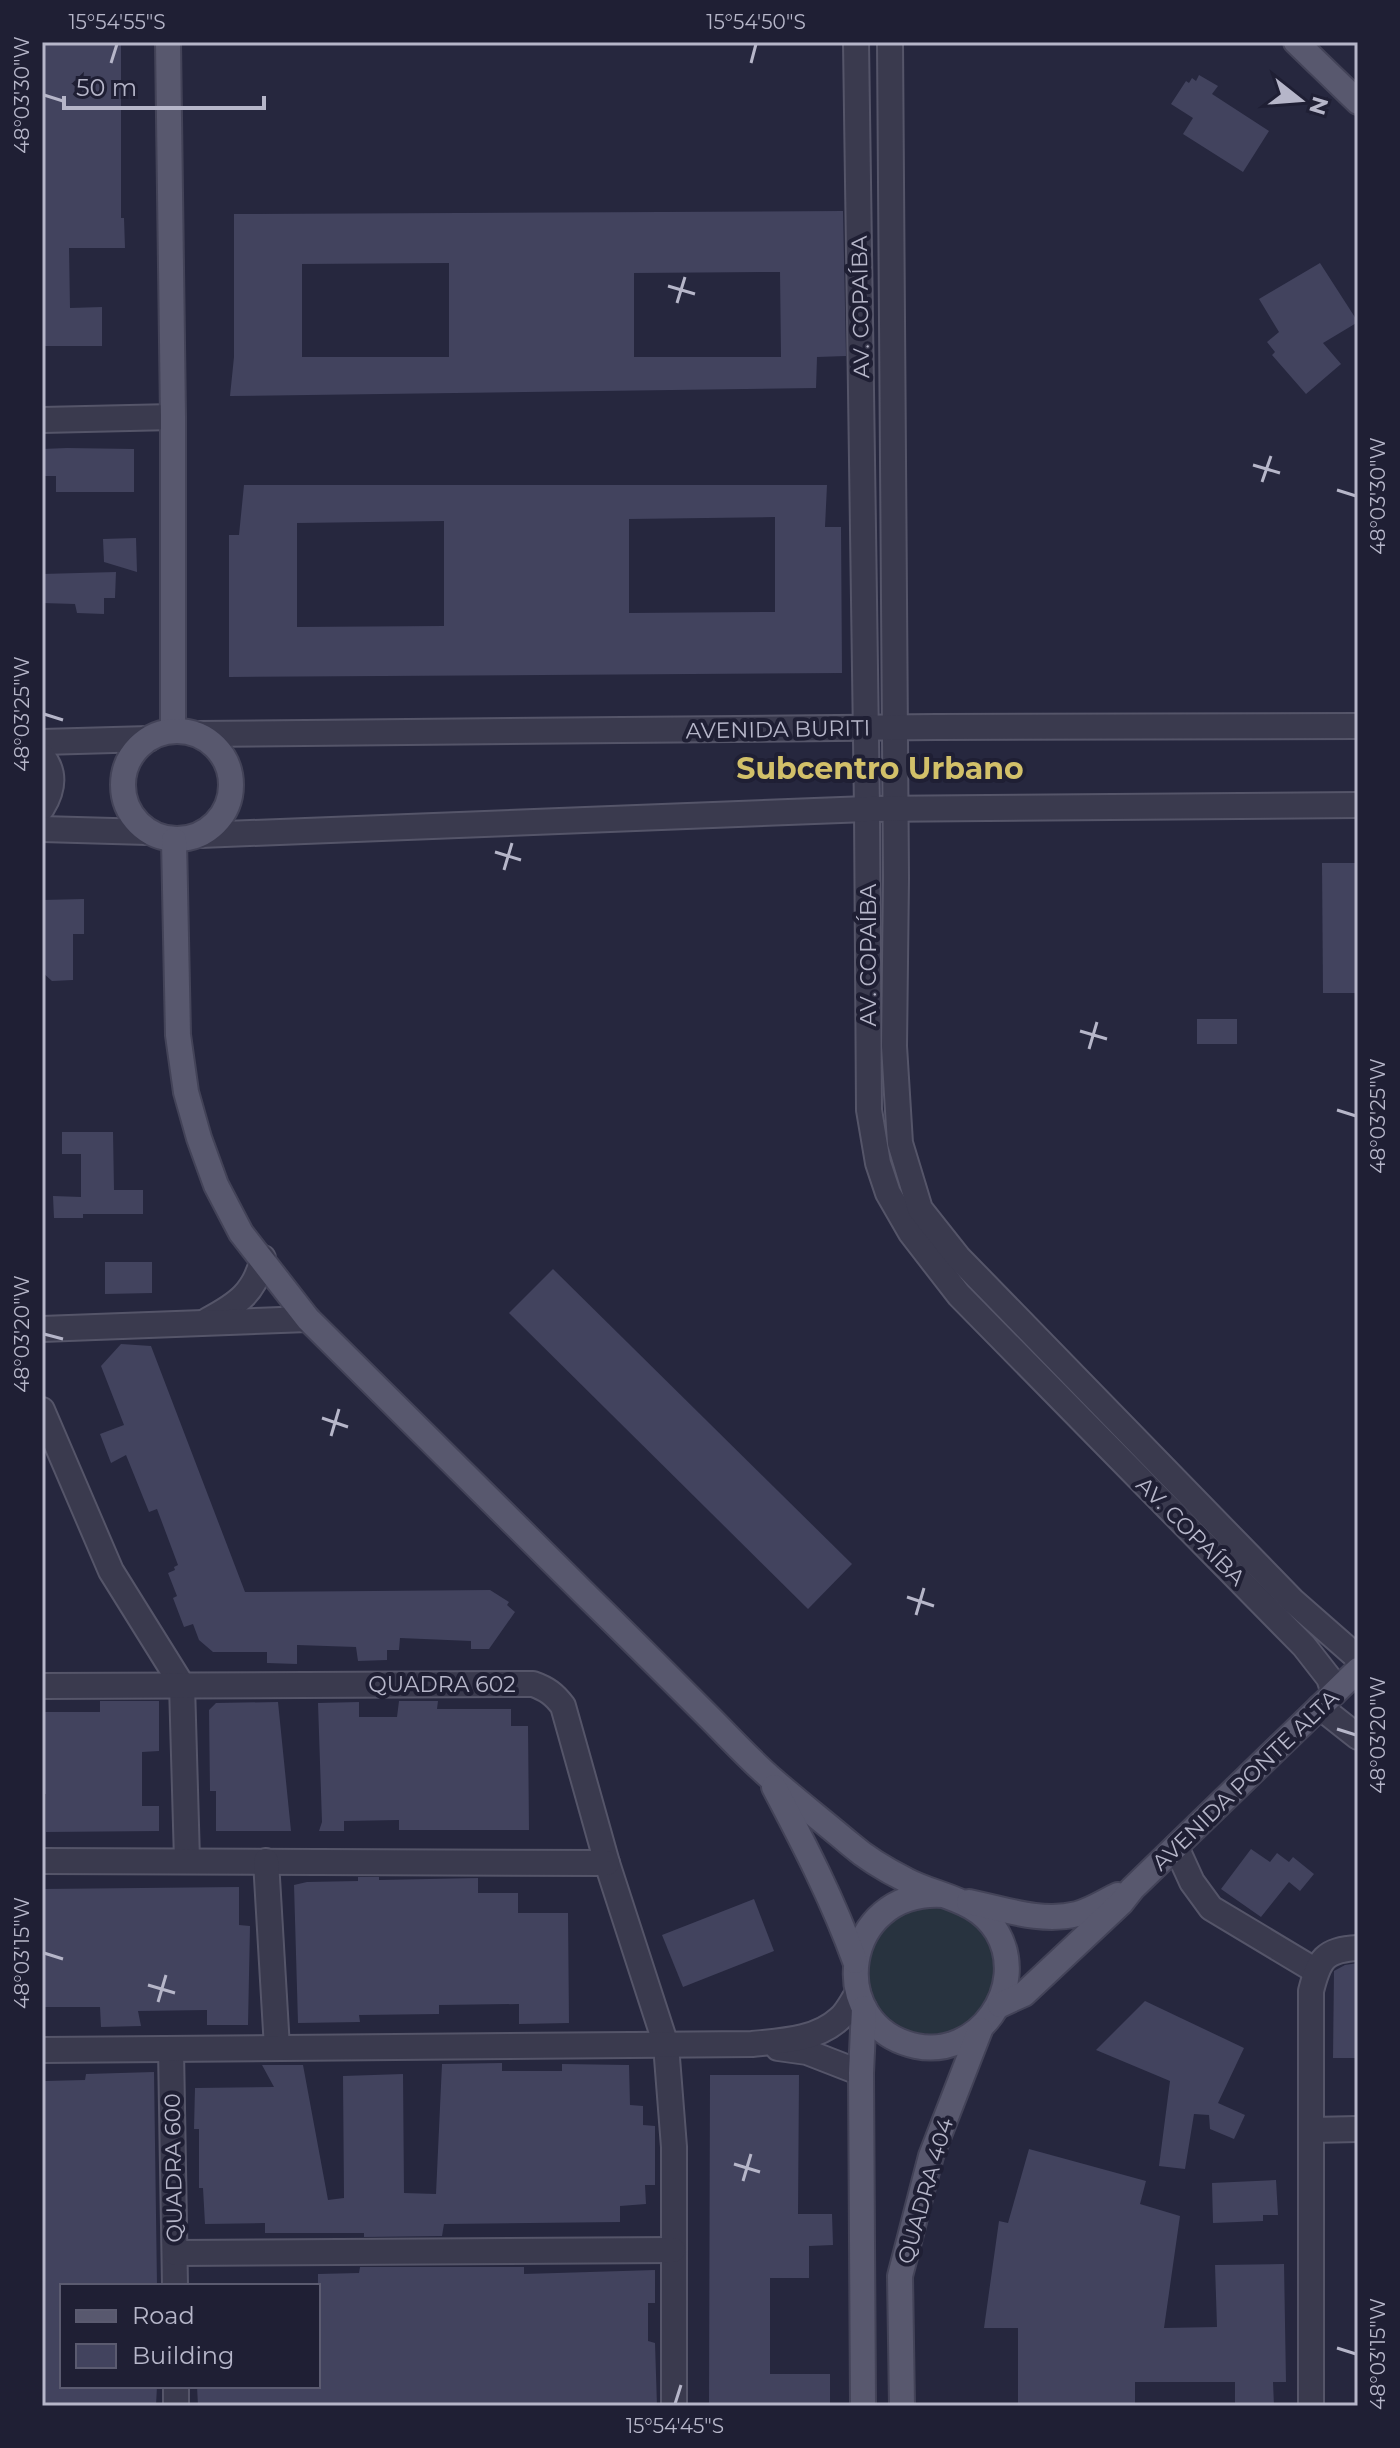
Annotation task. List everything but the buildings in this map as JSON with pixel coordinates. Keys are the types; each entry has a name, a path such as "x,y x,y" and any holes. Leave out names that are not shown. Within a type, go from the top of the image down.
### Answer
{"main road":[{"path":"168,42 173,731"},
{"path":"1296,42 1358,102"},
{"path":"173,731 198,734 225,757 231,774 232,793 226,810 216,825 200,835 174,840 148,832 136,821 123,793 128,762 149,739 173,731"},
{"path":"174,840 178,1035 186,1092 216,1185 241,1233 308,1319 770,1777 861,1853 907,1881 952,1897 982,1913 998,1933 1006,1956 1007,1981 1000,2005 980,2030 950,2045 917,2046 887,2033 861,2000"},
{"name":"AVENIDA PONTE ALTA","path":"1000,2005 1024,1994 1358,1670"},
{"path":"770,1777 842,1923 855,1961 861,2000 863,2406"},
{"name":"AVENIDA PONTE ALTA","path":"952,1897 1000,1910 1052,1917 1084,1911 1132,1889"},
{"path":"855,1961 861,1940 872,1922 887,1908 906,1898 927,1894 952,1897"},
{"name":"QUADRA 404","path":"902,2406 900,2276 931,2156 980,2030"}],"street":[{"name":"AV. COPAÍBA","path":"856,42 869,1110 878,1163 888,1193 911,1233 959,1295 1304,1646 1329,1678 1327,1700"},
{"name":"AV. COPAÍBA","path":"890,42 894,1046 900,1143 920,1209 958,1257 1282,1590 1358,1658"},
{"path":"42,420 173,417"},
{"name":"AVENIDA BURITI","path":"198,734 1358,726"},
{"path":"42,742 149,739"},
{"path":"42,756 51,770 53,781 42,808"},
{"path":"200,835 867,809 1358,805"},
{"path":"42,829 148,832"},
{"path":"206,1321 227,1310 247,1293 258,1277 263,1258"},
{"path":"42,1329 308,1319"},
{"path":"42,1410 111,1571 182,1685 187,1860"},
{"name":"QUADRA 602","path":"42,1686 533,1684 546,1688 563,1706 607,1863 666,2045 674,2147 674,2406"},
{"path":"1327,1700 1358,1737"},
{"path":"1176,1847 1192,1882 1211,1908 1316,1971"},
{"path":"42,1861 607,1863"},
{"path":"266,1861 277,2048"},
{"path":"1311,2406 1311,1991 1323,1958 1337,1950 1358,1948"},
{"path":"42,2050 752,2044 789,2040 820,2032 861,2000"},
{"path":"752,2044 807,2052 861,2073"},
{"name":"QUADRA 600","path":"171,2049 175,2284"},
{"path":"1312,2130 1358,2129"},
{"path":"175,2253 673,2250"}],"shaded area":[{"path":"436,42 719,42 442,44"},
{"path":"931,1908 955,1913 976,1926 989,1947 994,1971 989,1995 976,2016 955,2029 931,2034 907,2029 886,2016 873,1995 868,1971 873,1947 886,1926 907,1913"}],"district":[{"name":"Subcentro Urbano","path":"880,769"}]}
